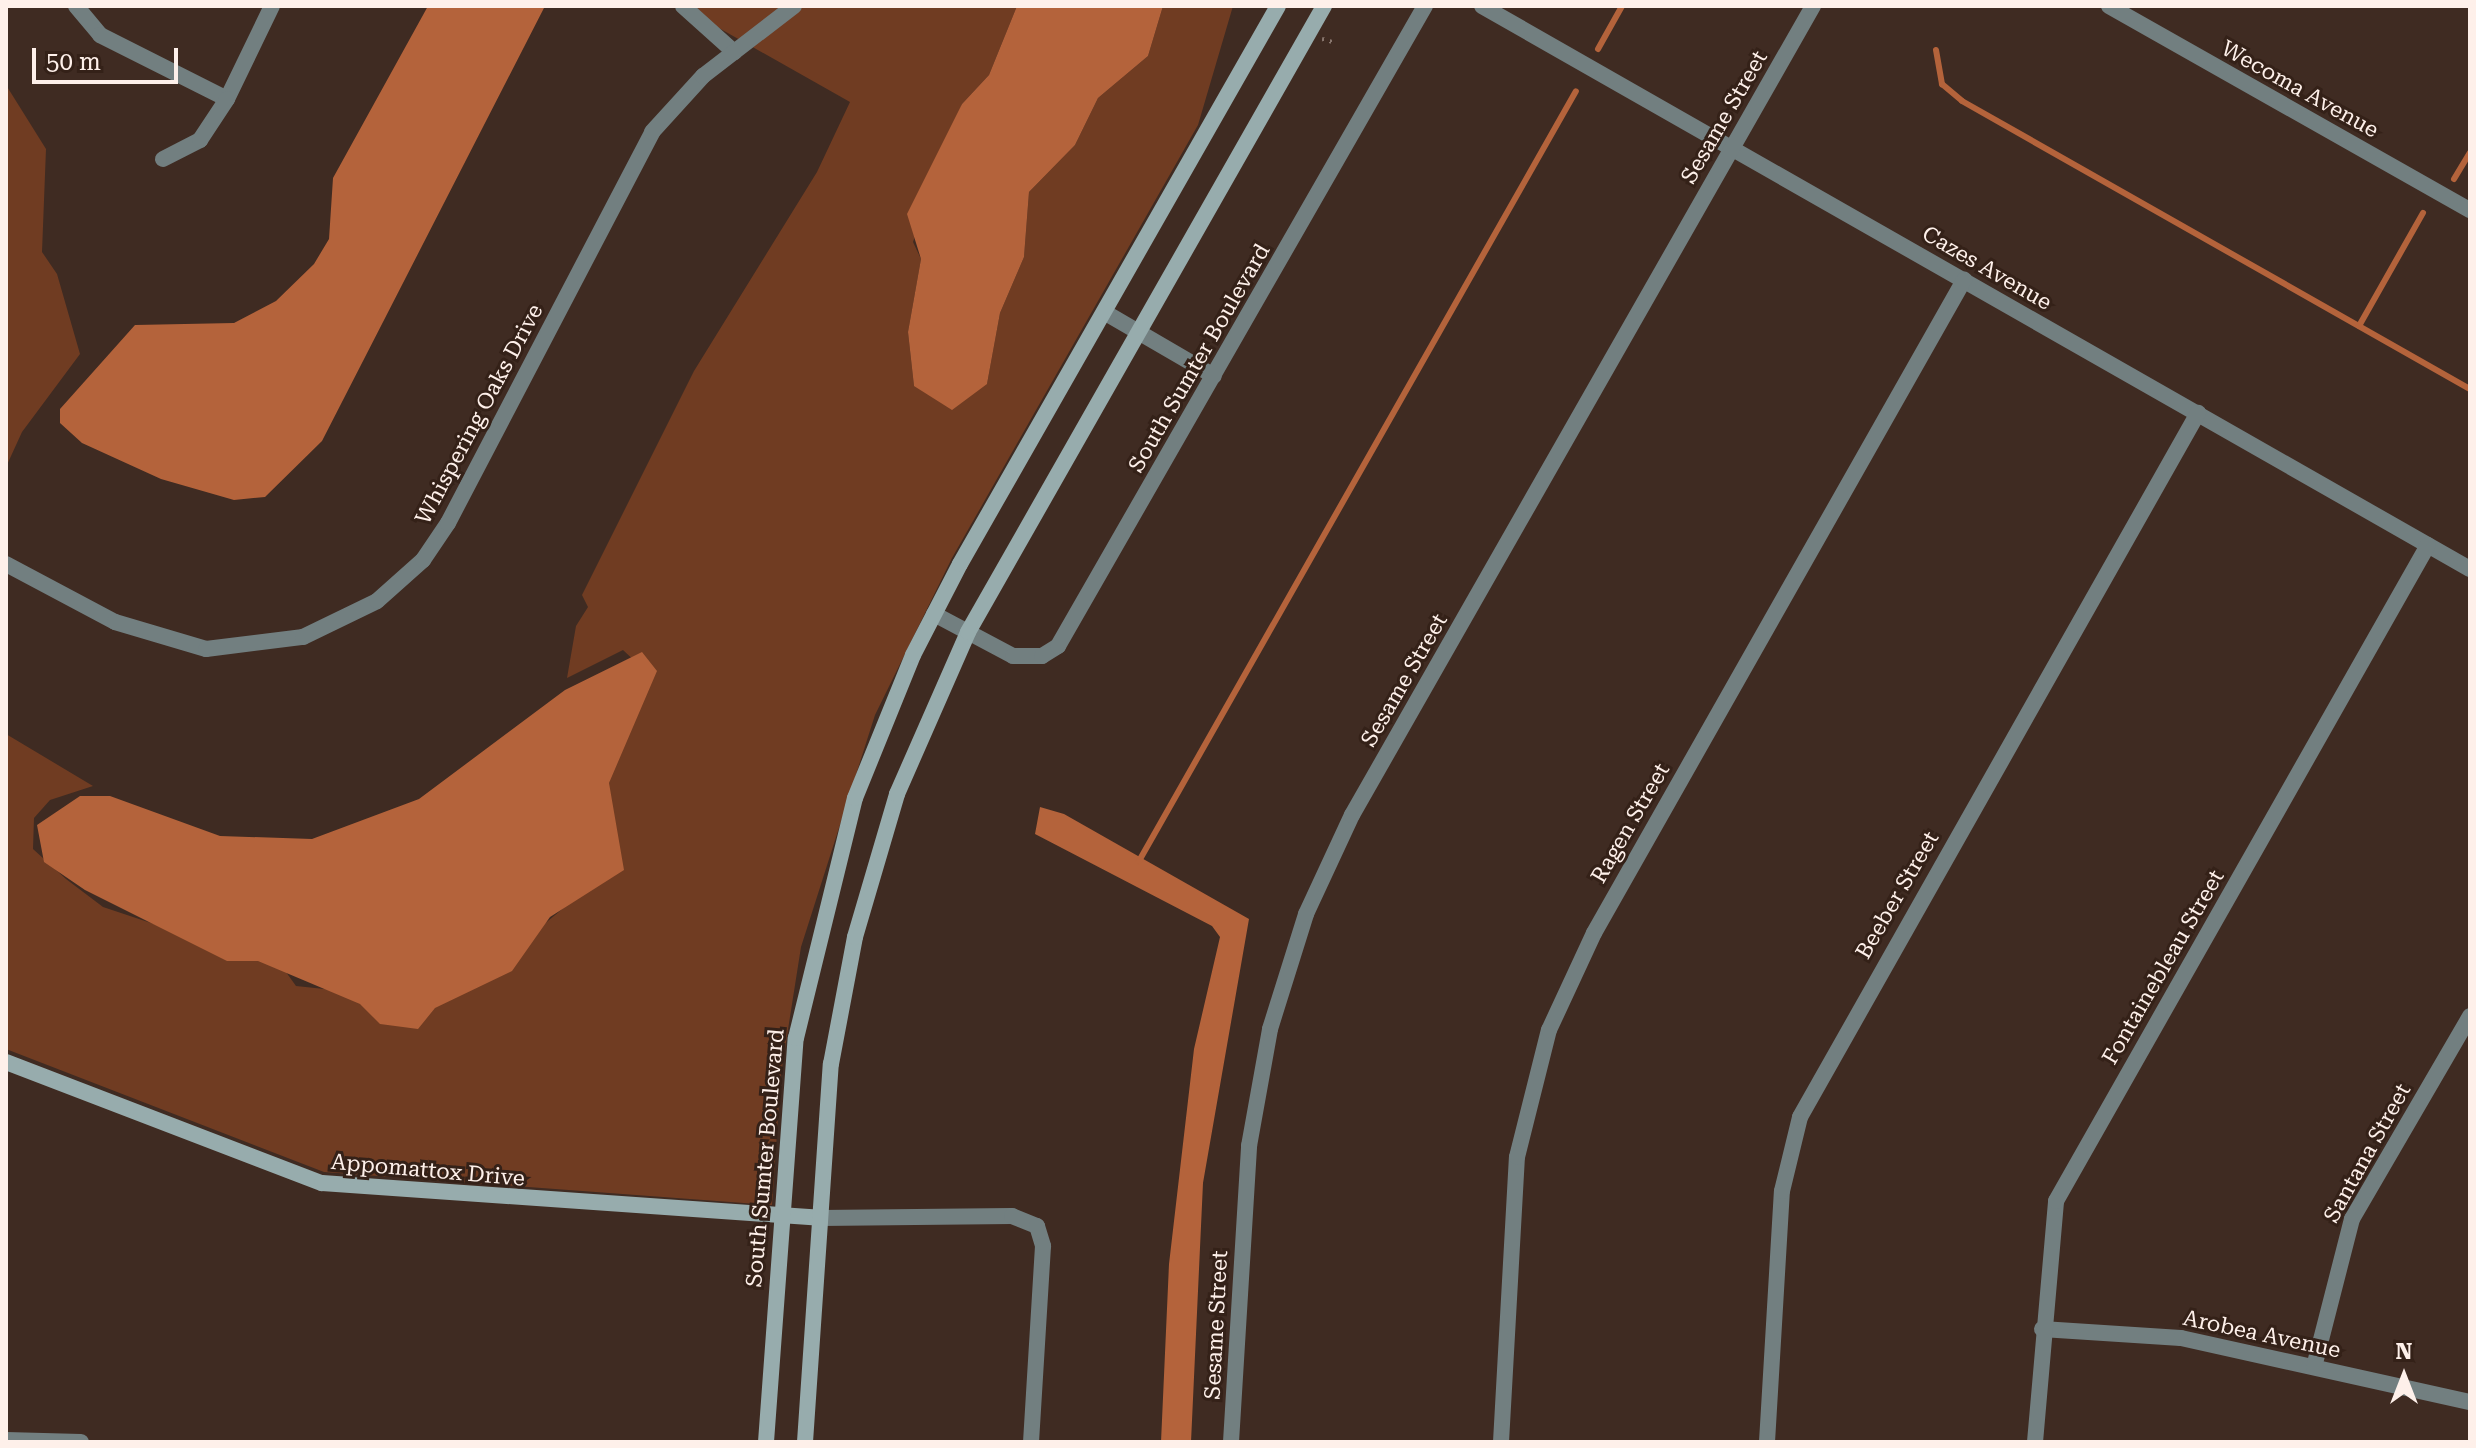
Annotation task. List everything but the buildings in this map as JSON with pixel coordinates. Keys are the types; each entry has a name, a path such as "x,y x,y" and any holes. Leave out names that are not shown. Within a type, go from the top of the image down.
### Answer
{"main road":[{"name":"South Sumter Boulevard","path":"766,1442 796,1038 832,869 884,719 934,614 1278,6"},
{"path":"805,1442 831,1064 855,937 897,794 968,632 1324,6"},
{"name":"Appomattox Drive","path":"6,1062 322,1183 820,1218"}],"street":[{"path":"76,6 100,35 227,99"},
{"path":"163,159 200,140 227,99 272,6"},
{"path":"683,6 734,52"},
{"name":"Whispering Oaks Drive","path":"6,564 115,622 206,649 303,637 377,601 423,560 448,523 652,132 734,52 794,6"},
{"name":"South Sumter Boulevard","path":"934,614 1022,657 1058,646 1425,6"},
{"name":"Cazes Avenue","path":"1482,6 2470,569"},
{"name":"Sesame Street","path":"1231,1442 1249,1146 1270,1029 1306,914 1352,815 1813,6"},
{"name":"Wecoma Avenue","path":"2109,6 2470,210"},
{"name":"Ragen Street","path":"1501,1442 1517,1157 1549,1030 1594,933 1964,280"},
{"path":"1104,312 1214,376"},
{"name":"Beeber Street","path":"1767,1442 1781,1201 1800,1117 2198,413"},
{"name":"Fontainebleau Street","path":"2035,1442 2042,1329 2056,1201 2428,545"},
{"name":"Santana Street","path":"2314,1367 2352,1219 2470,1016"},
{"path":"820,1218 1012,1216 1037,1226 1043,1246 1031,1442"},
{"name":"Arobea Avenue","path":"2042,1329 2181,1338 2470,1402"},
{"path":"6,1440 81,1442"}],"shaded area":[{"path":"428,6 545,6 322,441 265,497 234,500 161,479 82,443 60,423 60,409 135,325 234,323 276,301 314,264 329,239 333,178"},
{"path":"680,6 1017,6 989,75 962,104 913,242 921,259 908,332 914,386 987,384 1000,313 1024,257 1029,192 1075,145 1098,98 1148,56 1163,6 1233,6 1198,125 952,558 875,715 801,947 781,1074 772,1205 324,1172 6,1049 6,734 93,786 50,800 34,818 33,849 66,879 103,907 184,934 224,959 276,958 296,986 353,992 543,925 606,873 601,814 639,665 623,650 567,678 576,626 588,607 582,595 694,371 817,172 850,102"},
{"path":"1017,6 1163,6 1148,56 1098,98 1075,145 1029,192 1024,257 1000,313 987,384 952,410 914,386 908,332 921,259 907,214 962,104 989,75"},
{"path":"6,85 46,149 42,252 57,274 80,354 22,432 6,467"},
{"path":"642,652 657,671 609,783 624,870 550,917 512,971 435,1008 418,1029 380,1024 360,1004 258,961 227,961 85,890 44,862 37,825 80,796 110,796 220,836 312,839 419,799 565,690"},
{"path":"1040,807 1064,814 1249,919 1203,1183 1191,1442 1161,1442 1169,1264 1194,1049 1220,937 1212,926 1035,834"}],"waterway":[{"path":"1598,49 1622,6"},
{"path":"1936,50 1942,84 1962,101 2470,389"},
{"path":"1139,861 1576,91"},
{"path":"2454,179 2470,152"},
{"path":"2359,326 2423,213"}]}
